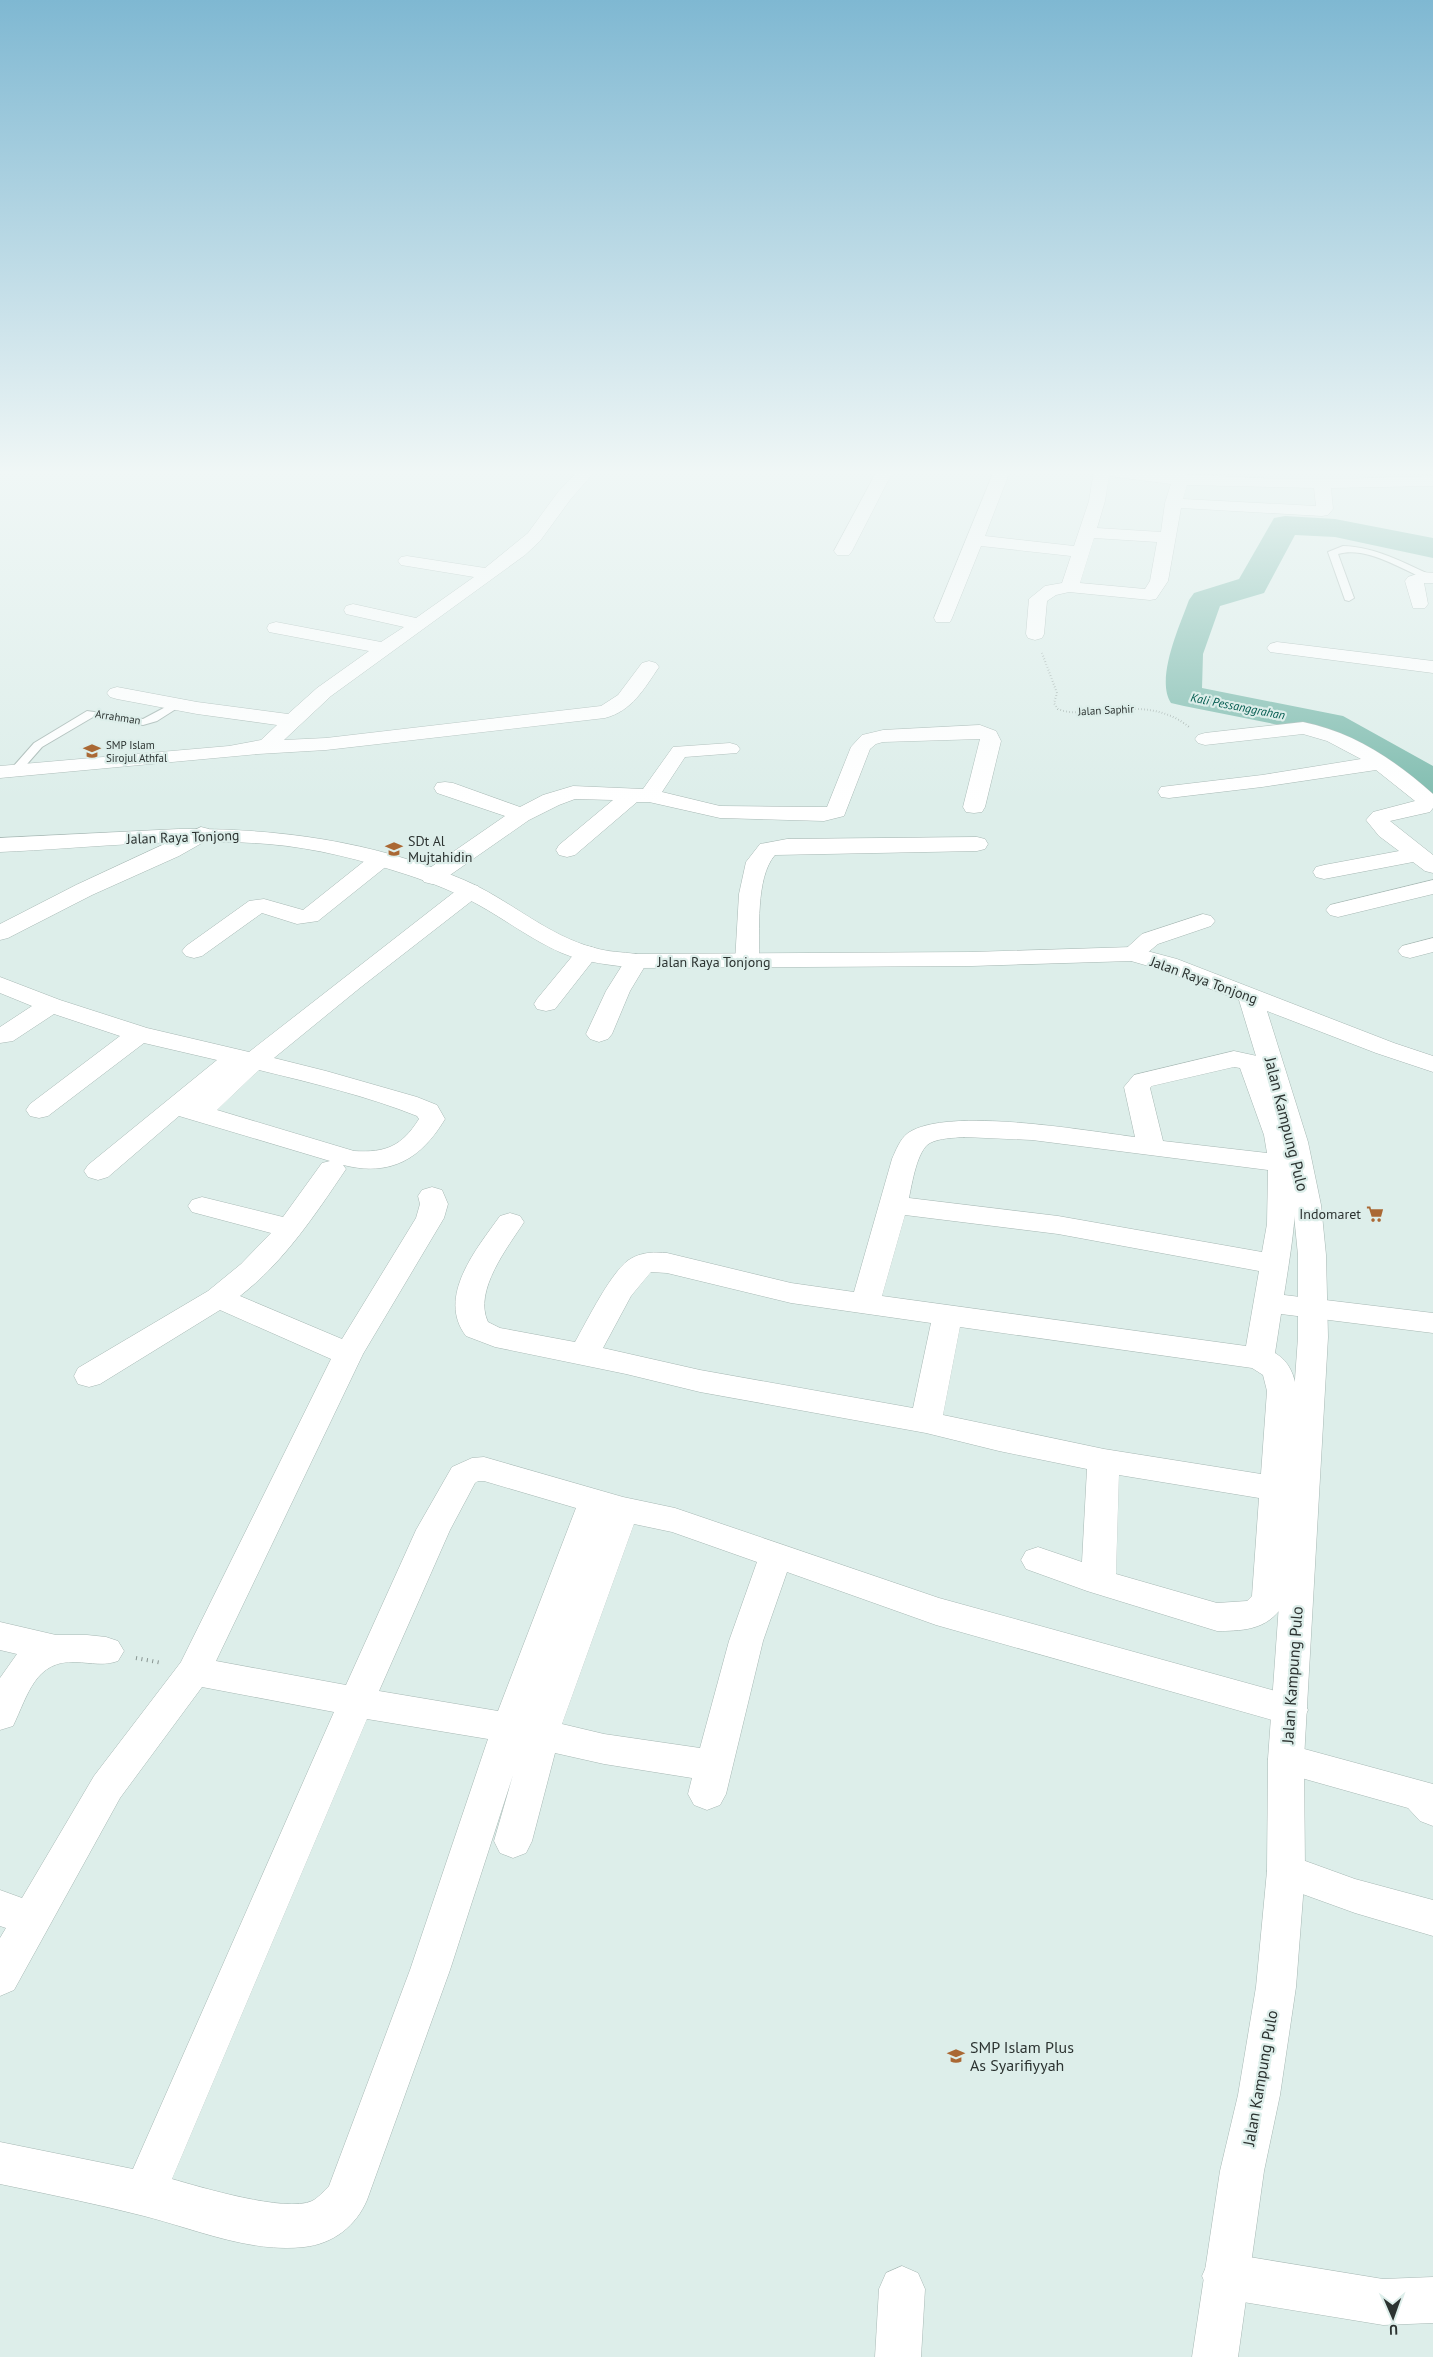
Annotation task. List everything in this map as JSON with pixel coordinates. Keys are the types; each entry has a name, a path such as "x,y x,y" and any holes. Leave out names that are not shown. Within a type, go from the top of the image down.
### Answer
{"street":[{"path":"258,748 268,744 324,692 478,581"},
{"path":"943,618 958,581"},
{"path":"1069,587 1071,581"},
{"path":"1035,634 1038,599 1052,590 1069,587 1150,595 1159,581"},
{"path":"1414,581 1419,604"},
{"path":"353,610 418,624"},
{"path":"276,628 386,649"},
{"path":"1277,648 1433,667"},
{"path":"8,770 258,748 326,744 605,712 618,708 627,700 649,667"},
{"path":"117,693 175,705 292,721"},
{"path":"1205,739 1310,728 1340,740 1378,763 1425,799 1426,803 1422,807 1381,817 1377,820 1387,831 1426,860"},
{"path":"432,876 521,815 551,800 572,785 641,796 720,812 824,814 836,811 861,747 869,739 883,736 980,731 989,735 991,741 974,807"},
{"path":"567,850 641,796 680,751 730,748"},
{"path":"1169,792 1262,782 1378,763"},
{"path":"445,788 521,815"},
{"path":"0,933 84,890 171,851 201,834"},
{"name":"Jalan Raya Tonjong","path":"0,845 47,844 201,834 301,841 380,860 432,876 470,891 558,942 587,953 636,961 972,960 1132,954 1168,964 1385,1048 1433,1064"},
{"path":"747,962 750,894 757,862 768,849 788,846 977,844"},
{"path":"194,951 257,906 272,908 296,917 310,916 380,860"},
{"path":"1324,872 1426,860"},
{"path":"1338,910 1433,887"},
{"path":"98,1171 174,1106 245,1059 293,1032 352,982 470,891"},
{"path":"1132,954 1150,939 1203,921"},
{"path":"1410,951 1433,945"},
{"path":"546,1004 587,953"},
{"path":"599,1034 618,990 636,961"},
{"path":"0,984 51,1005 139,1034 245,1059 408,1103 428,1111 432,1119 426,1131 406,1149 389,1159 370,1161 353,1159 174,1106"},
{"name":"Jalan Kampung Pulo","path":"1215,2357 1242,2171 1260,2095 1276,1987 1286,1871 1286,1759 1312,1347 1312,1255 1307,1205 1295,1142 1271,1059 1250,997"},
{"path":"4,1036 51,1005"},
{"path":"39,1110 139,1034"},
{"path":"199,1113 245,1059"},
{"path":"1151,1148 1137,1087 1143,1080 1166,1073 1241,1059 1252,1065 1277,1135 1282,1163 1281,1224 1259,1358"},
{"path":"865,1304 908,1152 918,1138 934,1132 968,1130 1020,1132 1282,1163"},
{"path":"89,1376 218,1298 242,1281 261,1263 305,1210 332,1169"},
{"path":"0,1977 15,1913 194,1671 348,1354 430,1218 434,1204 432,1196"},
{"path":"894,1205 1058,1226 1273,1264"},
{"path":"202,1206 289,1228"},
{"path":"510,1222 476,1278 470,1300 470,1315 473,1326 479,1331 495,1337 584,1354 700,1382 926,1422 999,1440 1104,1461 1276,1489"},
{"path":"584,1354 627,1278 640,1266 652,1261 791,1293 1259,1358 1273,1366 1278,1373 1282,1391 1269,1600 1258,1612 1238,1617 1217,1617 1099,1582 1038,1560"},
{"path":"218,1298 348,1354"},
{"path":"1269,1303 1433,1324"},
{"path":"926,1422 948,1314"},
{"path":"1099,1582 1099,1540 1104,1461"},
{"path":"144,2194 356,1702 433,1530 463,1476 472,1470 484,1469 609,1505 675,1520 936,1611 1290,1710"},
{"path":"0,2163 144,2194 208,2212 274,2224 304,2224 330,2217 345,2200 430,1970 525,1731 587,1610 598,1572 609,1505"},
{"path":"194,1671 356,1702 525,1731 604,1749 710,1780 746,1641 776,1554"},
{"path":"0,1636 56,1649 106,1651"},
{"path":"0,1716 28,1664 40,1655 56,1649"},
{"path":"513,1841 536,1759 525,1731"},
{"path":"1286,1759 1420,1795 1433,1810"},
{"path":"1286,1871 1355,1896 1433,1918"},
{"path":"1226,2276 1383,2302 1433,2300"},
{"path":"898,2357 902,2289"}],"lane":[{"path":"1343,581 1349,598"},
{"name":"Arrahman","path":"8,770 38,745 91,713 143,722 153,719 175,705"}],"path":[{"name":"Jalan Saphir","path":"1035,634 1056,693 1054,703 1058,709 1072,712 1138,709 1157,711 1184,721 1197,736 1205,739"},
{"path":"106,1651 194,1671"}],"waterway":[{"name":"Kali Pessanggrahan","path":"1255,581 1252,586 1206,600 1186,654 1184,695 1330,724 1433,782"}],"place":[{"name":"SMP Islam Sirojul Athfal","path":"92,751"},
{"name":"SDt Al Mujtahidin","path":"394,849"},
{"name":"Indomaret","path":"1375,1214"},
{"name":"SMP Islam Plus As Syarifiyyah","path":"956,2056"}]}
